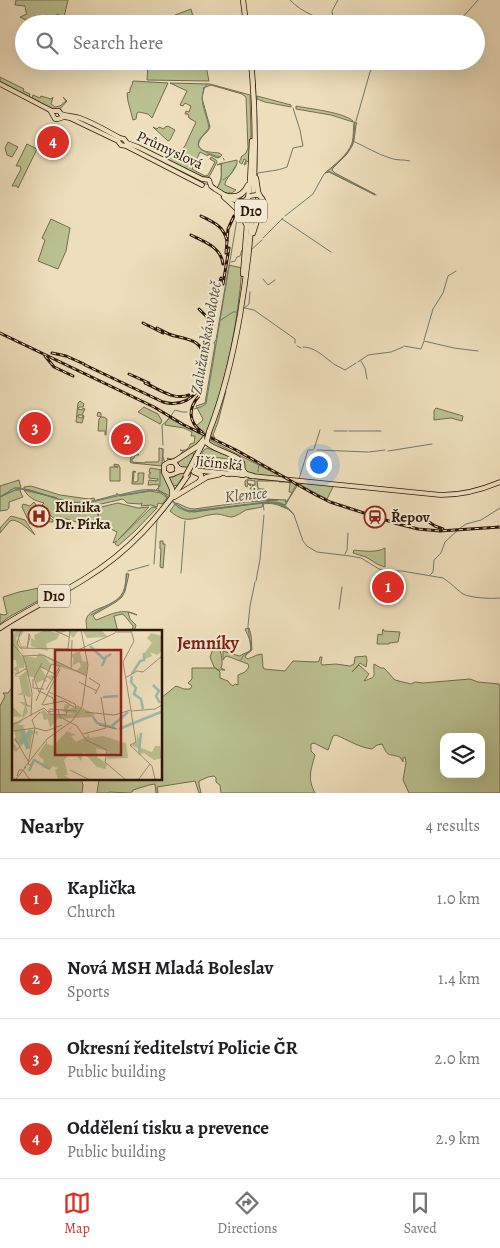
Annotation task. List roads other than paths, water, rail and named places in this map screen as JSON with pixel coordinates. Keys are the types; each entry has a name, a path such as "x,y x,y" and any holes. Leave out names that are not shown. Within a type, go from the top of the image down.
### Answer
{"highway":[{"path":"244,0 246,15"},
{"name":"D10","path":"209,432 227,369 242,288 248,241 252,203 251,70"},
{"name":"D10","path":"0,627 30,608 85,579 134,542 153,522 170,499 201,451 223,394 233,351 250,247 254,197 255,121 252,70"},
{"name":"D10","path":"250,174 253,133"},
{"path":"254,162 258,195"},
{"path":"242,288 250,174"},
{"path":"223,196 232,197 241,194 247,186 250,174"},
{"path":"223,196 241,213 246,223 247,232"},
{"path":"250,247 260,211"},
{"path":"176,466 178,459 206,439 207,444 238,458 242,462 242,476"},
{"name":"D10","path":"193,466 206,439"},
{"path":"201,451 206,447 212,447"},
{"path":"189,452 195,454 193,466 201,475 202,478 199,482"},
{"path":"227,474 238,472 242,468"},
{"path":"242,468 246,474 253,476"},
{"path":"164,472 169,477 172,491 170,499"},
{"path":"170,499 211,476 220,474"},
{"path":"187,475 186,483 188,486 192,486"},
{"name":"D10","path":"170,499 187,475"},
{"path":"170,485 175,487 182,482"}],"main road":[{"path":"0,84 50,110 54,113 55,119 61,116 59,111 54,113"},
{"name":"Průmyslová","path":"61,116 82,119 206,179"},
{"name":"Průmyslová","path":"61,116 70,118 195,181 203,187 208,187"},
{"name":"Průmyslová","path":"121,144 120,140 124,140"},
{"path":"195,181 199,180 197,176"},
{"path":"202,185 203,181 209,180 208,187 215,189 231,200 239,202 248,202 258,195 263,200 264,205 260,211 255,212 248,202"},
{"path":"164,472 165,464 168,462 176,466"},
{"name":"Jičínská","path":"176,466 180,470 193,466 220,474 260,477"},
{"name":"Jičínská","path":"176,466 181,469 242,476 441,495 465,493 500,482"},
{"name":"Jičínská","path":"169,477 174,474 176,466"}],"waterway":[{"path":"290,0 305,12 312,15"},
{"path":"333,15 332,11 338,0"},
{"name":"Zalužanská vodoteč","path":"465,15 478,0"},
{"name":"Zalužanská vodoteč","path":"356,121 371,70"},
{"name":"Zalužanská vodoteč","path":"207,84 202,100 209,128 199,140 198,145 205,151 220,157"},
{"path":"257,176 258,173 287,167 293,148 303,146 293,108"},
{"name":"Zalužanská vodoteč","path":"285,216 313,194 324,174 348,152 353,144 355,122"},
{"path":"353,141 385,156 410,161"},
{"name":"Zalužanská vodoteč","path":"217,188 221,178 222,163"},
{"path":"223,180 230,175 237,164"},
{"path":"328,171 376,195"},
{"path":"203,183 209,185"},
{"name":"Zalužanská vodoteč","path":"240,199 245,194"},
{"name":"Zalužanská vodoteč","path":"194,409 206,404 238,213"},
{"name":"Zalužanská vodoteč","path":"263,238 283,218"},
{"path":"282,219 331,252"},
{"name":"Zalužanská vodoteč","path":"251,250 262,240"},
{"name":"Zalužanská vodoteč","path":"231,262 240,256 243,249"},
{"path":"424,340 433,309 443,293 448,276 456,271"},
{"path":"263,279 268,285 275,280"},
{"path":"243,309 249,304 250,292"},
{"path":"245,308 254,310 295,339 295,343"},
{"path":"221,320 233,312 237,312"},
{"path":"404,346 421,349 424,341 478,351"},
{"path":"297,346 301,348"},
{"path":"303,347 314,350 345,370 356,363"},
{"path":"358,362 368,355 391,352 403,347"},
{"path":"361,361 365,368 367,379"},
{"name":"Zalužanská vodoteč","path":"163,445 162,425 175,410 187,412"},
{"path":"309,450 314,449 320,430"},
{"path":"334,431 347,431"},
{"path":"349,431 381,431"},
{"path":"388,451 432,444"},
{"name":"Zalužanská vodoteč","path":"162,464 163,449"},
{"path":"299,479 308,450"},
{"path":"317,450 368,452"},
{"path":"369,452 385,450"},
{"path":"258,472 259,462"},
{"name":"Zalužanská vodoteč","path":"156,490 160,486 160,470"},
{"path":"285,506 296,485"},
{"path":"154,564 157,520 171,503"},
{"name":"Klenice","path":"263,503 264,510"},
{"path":"430,575 433,572 434,560 441,553 445,542 466,524 481,520 500,508"},
{"path":"256,581 264,515"},
{"name":"Klenice","path":"294,515 303,541 317,552 361,558 385,571 402,571 443,578 463,594 481,598 500,598"},
{"path":"181,573 185,521"},
{"path":"345,554 348,533"},
{"path":"128,571 149,565"},
{"path":"91,615 120,598 124,593 127,573"},
{"path":"248,626 255,582"},
{"path":"339,609 342,587"},
{"path":"241,660 251,650 248,627"}],"railway":[{"path":"201,216 221,228 227,241"},
{"path":"226,253 228,229 234,216"},
{"path":"191,235 216,249 222,258 223,264"},
{"path":"223,284 229,248"},
{"path":"85,365 163,402 181,402 191,397 202,383 221,278"},
{"path":"199,309 206,316 210,326"},
{"path":"143,323 163,333"},
{"path":"157,328 170,335 195,342 201,348 205,359"},
{"path":"0,333 154,407 184,425 236,450 330,502 418,529 440,531 500,527"},
{"path":"52,353 66,356 84,364"},
{"path":"45,356 54,367 73,376"},
{"path":"129,374 149,383"},
{"path":"145,383 172,395 189,395"},
{"path":"199,396 193,405 191,415 194,424 202,432"},
{"path":"421,517 443,529"}],"place":[{"name":"Oddělení tisku a prevence","path":"53,142"},
{"name":"Okresní ředitelství Policie ČR","path":"35,428"},
{"name":"Nová MSH Mladá Boleslav","path":"127,439"},
{"name":"Klinika Dr. Pírka","path":"39,516"},
{"name":"Řepov","path":"375,517"},
{"name":"Kaplička","path":"388,587"}],"district":[{"name":"Jemníky","path":"208,643"}]}
